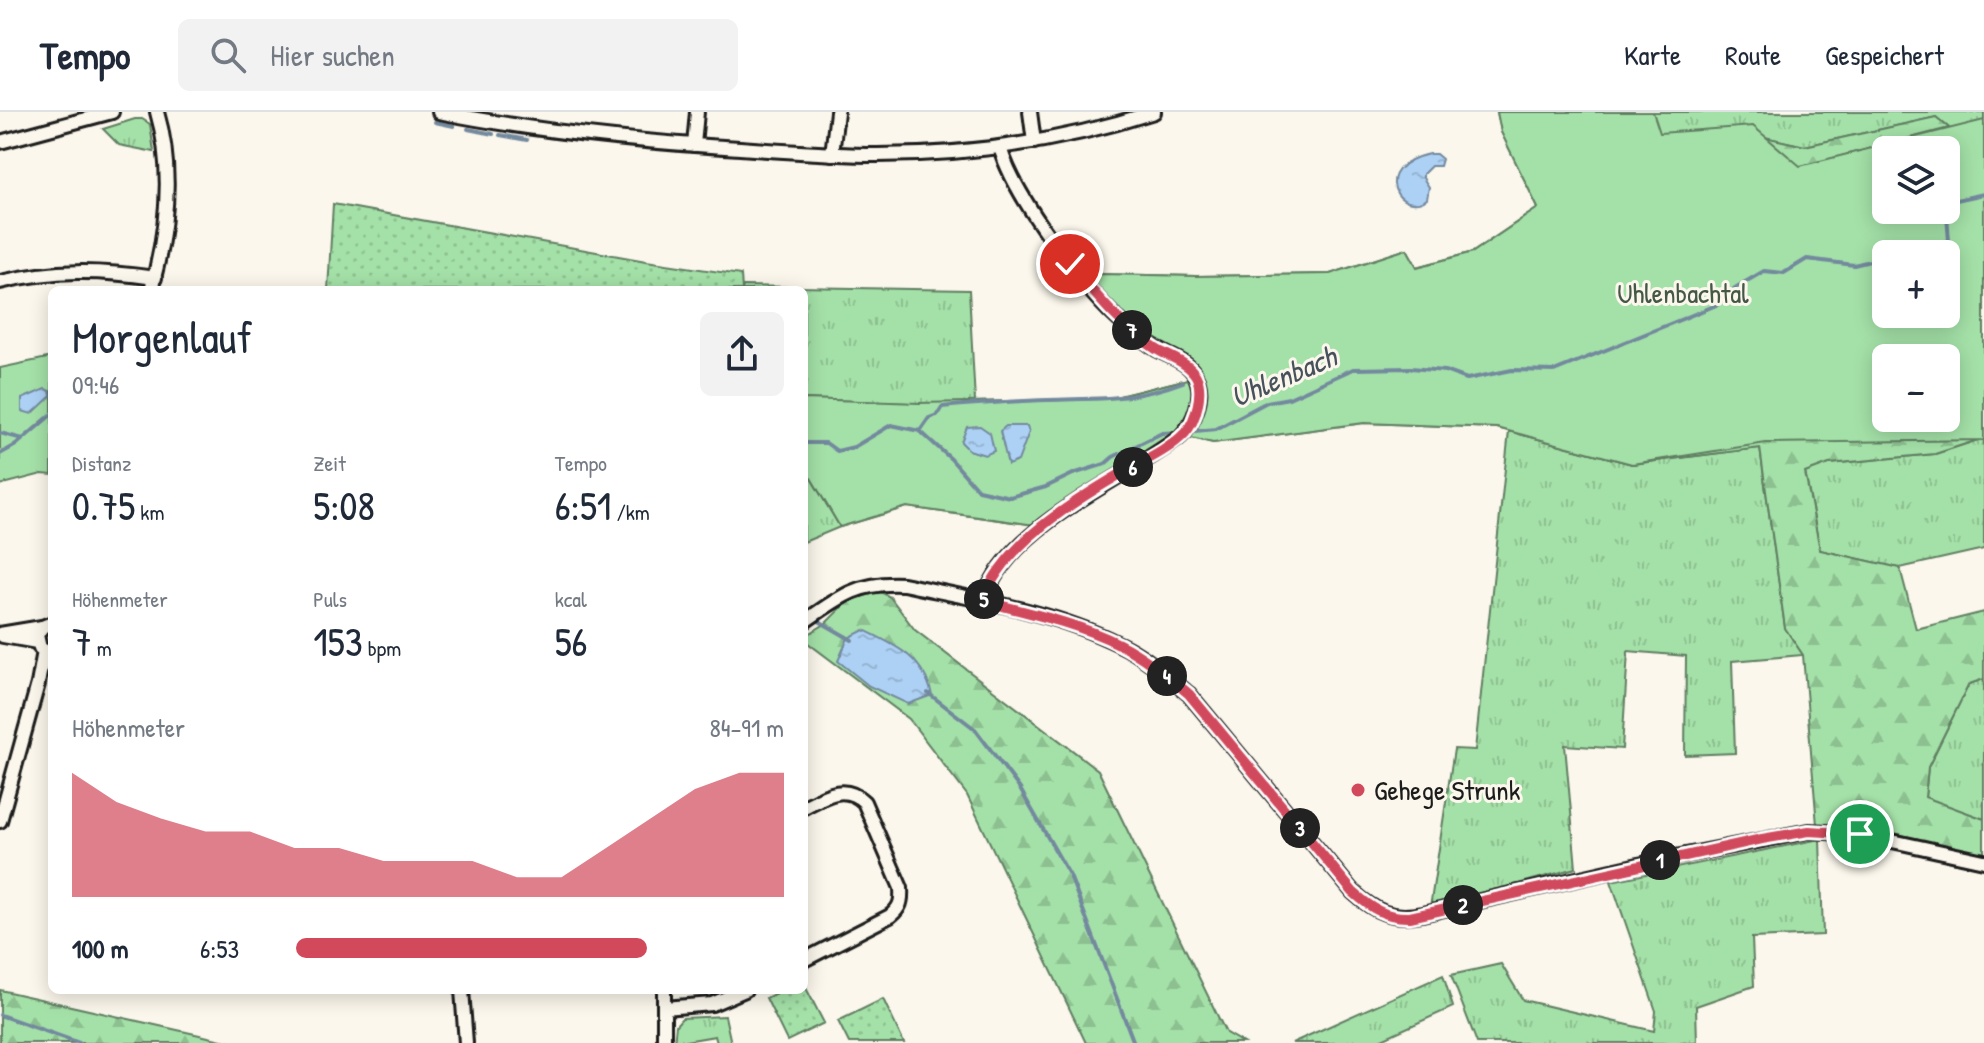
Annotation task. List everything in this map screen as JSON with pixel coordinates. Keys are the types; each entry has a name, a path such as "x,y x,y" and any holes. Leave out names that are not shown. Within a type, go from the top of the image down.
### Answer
{"street":[{"path":"0,142 112,112"},
{"path":"0,282 57,271 85,270 153,284 168,199 165,150 157,112"},
{"path":"439,112 564,134 832,154 918,154 1000,147 1083,132 1154,112"},
{"path":"694,145 697,112"},
{"path":"832,154 837,112"},
{"path":"1030,112 1034,142"},
{"path":"983,601 1011,557 1051,519 1180,437 1192,420 1198,394 1198,382 1188,366 1154,348 1124,324 1070,264 1023,196 1005,165 1000,147"},
{"path":"808,619 849,591 869,585 903,584 983,601 1091,632 1120,644 1163,672 1189,694 1353,892 1382,914 1401,917 1422,914 1678,856 1809,831 1860,834 1984,861"},
{"path":"0,634 48,623"},
{"path":"0,821 38,684 44,649 37,635 48,624"},
{"path":"0,634 44,649"},
{"path":"38,684 48,669"},
{"path":"808,805 832,792 846,791 864,802 901,888 902,899 899,908 890,916 808,958"},
{"path":"462,994 466,1043"},
{"path":"664,994 664,1043"},
{"path":"664,1008 712,1004 736,994"}],"green space":[{"path":"1497,112 1678,198 1872,148 1872,224 1960,224 1960,136 1918,136 1949,128 1936,117 1805,146 1746,133 1641,142 1647,112 1984,112 1984,244 1960,245 1960,240 1872,240 1872,250 1772,256 1192,414 808,399 808,287 969,290 975,402 1107,399 1192,378 1202,369 1154,343 1100,274 1330,274 1407,249 1417,267 1473,252 1538,208 1501,132"},
{"name":"Uhlenbachtal","path":"1497,112 1653,112 1660,133 1753,126 1800,166 1872,148 1872,224 1960,224 1960,136 1920,136 1984,120 1984,440 1766,443 1632,464 1497,428 1364,423 1213,443 1179,435 1035,525 907,507 840,527 811,478 808,478 808,399 919,403 1107,399 1192,378 1202,370 1154,343 1126,320 1085,278 1100,274 1330,274 1407,249 1417,267 1473,252 1538,208 1501,132"},
{"path":"1936,117 1949,128 1918,136 1872,136 1872,148 1678,198 1641,142 1747,133 1805,146"},
{"path":"135,119 150,124 154,152 119,145 103,129"},
{"path":"333,204 646,261 741,275 742,286 328,286"},
{"path":"1872,249 1872,328 1960,328 1960,282 1984,438 1935,454 1829,464 1805,473 1820,550 1900,568 1916,629 1984,612 1984,679 1969,684 1928,767 1925,797 1984,819 1984,854 1892,833 1817,825 1803,655 1785,628 1760,448 1632,464 1497,428 1364,423 1213,443 1179,435 1035,525 907,507 840,527 811,478 808,478 808,400 1079,456 1772,256"},
{"path":"48,358 48,475 0,485 0,368"},
{"path":"1509,431 1632,464 1760,448 1785,628 1803,655 1732,661 1735,753 1685,755 1686,656 1628,651 1622,749 1565,745 1576,868 1430,908 1454,749 1475,750"},
{"path":"1984,438 1984,549 1900,568 1820,550 1805,472 1829,464 1935,454"},
{"path":"808,477 811,477 840,527 808,540"},
{"path":"879,591 890,597 915,630 1098,770 1226,1033 1243,1043 1086,1043 967,795 909,719 808,643 808,635 825,624 847,602"},
{"path":"1984,679 1984,819 1925,798 1928,767 1969,684"},
{"path":"1820,839 1823,935 1752,938 1754,986 1696,1006 1697,1043 1477,1043 1451,975 1501,964 1523,1000 1654,1031 1656,1011 1611,881"},
{"path":"1443,975 1453,1007 1373,1043 1292,1043"},
{"path":"0,990 235,1043 0,1043"},
{"path":"808,992 824,1023 787,1041 766,998 774,994"},
{"path":"883,999 904,1043 849,1043 838,1021"},
{"path":"725,1016 731,1043 717,1043 715,1036 674,1043 676,1025 682,1018"}],"water":[{"path":"1436,154 1442,159 1440,166 1431,166 1423,174 1429,187 1427,199 1408,202 1395,189 1394,179 1410,161"},
{"path":"48,390 48,399 32,414 22,411 22,399"},
{"path":"980,426 990,433 994,451 985,455 969,450 961,442 967,427"},
{"path":"1006,426 1027,426 1029,432 1018,461 1008,465 1000,431"},
{"path":"864,630 907,654 922,671 932,695 908,704 869,686 838,661 848,638"}],"waterway":[{"path":"435,122 454,126"},
{"path":"468,129 493,134"},
{"path":"500,135 527,140"},
{"name":"Uhlenbach","path":"1960,199 1984,194"},
{"name":"Uhlenbach","path":"1948,224 1949,240"},
{"name":"Uhlenbach","path":"1195,431 1216,429 1267,402 1289,398 1353,369 1411,368 1445,371 1467,379 1512,370 1554,371 1719,304 1735,288 1764,271 1784,273 1807,259 1854,265 1872,260"},
{"path":"920,431 942,407 1116,397 1148,393 1183,382"},
{"name":"Uhlenbach","path":"0,454 16,445 48,417"},
{"name":"Uhlenbach","path":"808,443 826,443 837,451 854,447 891,425 920,431 951,459 978,490 1010,497 1105,464 1162,433 1180,432"},
{"path":"0,433 23,439"},
{"path":"819,621 852,640"},
{"path":"928,693 975,729 1020,789 1070,876 1134,1043"},
{"path":"0,1015 79,1043"}],"place":[{"name":"Gehege Strunk","path":"1358,790"}],"route":[{"path":"1070,264 1124,324 1154,348 1195,373 1198,382 1197,406 1188,429 1180,437 1162,451 1098,487 1051,519 1027,540 998,574 983,601 1091,632 1120,644 1163,672 1189,694 1213,721 1353,892 1371,908 1382,914 1410,917 1762,839 1809,831 1860,834"}]}
